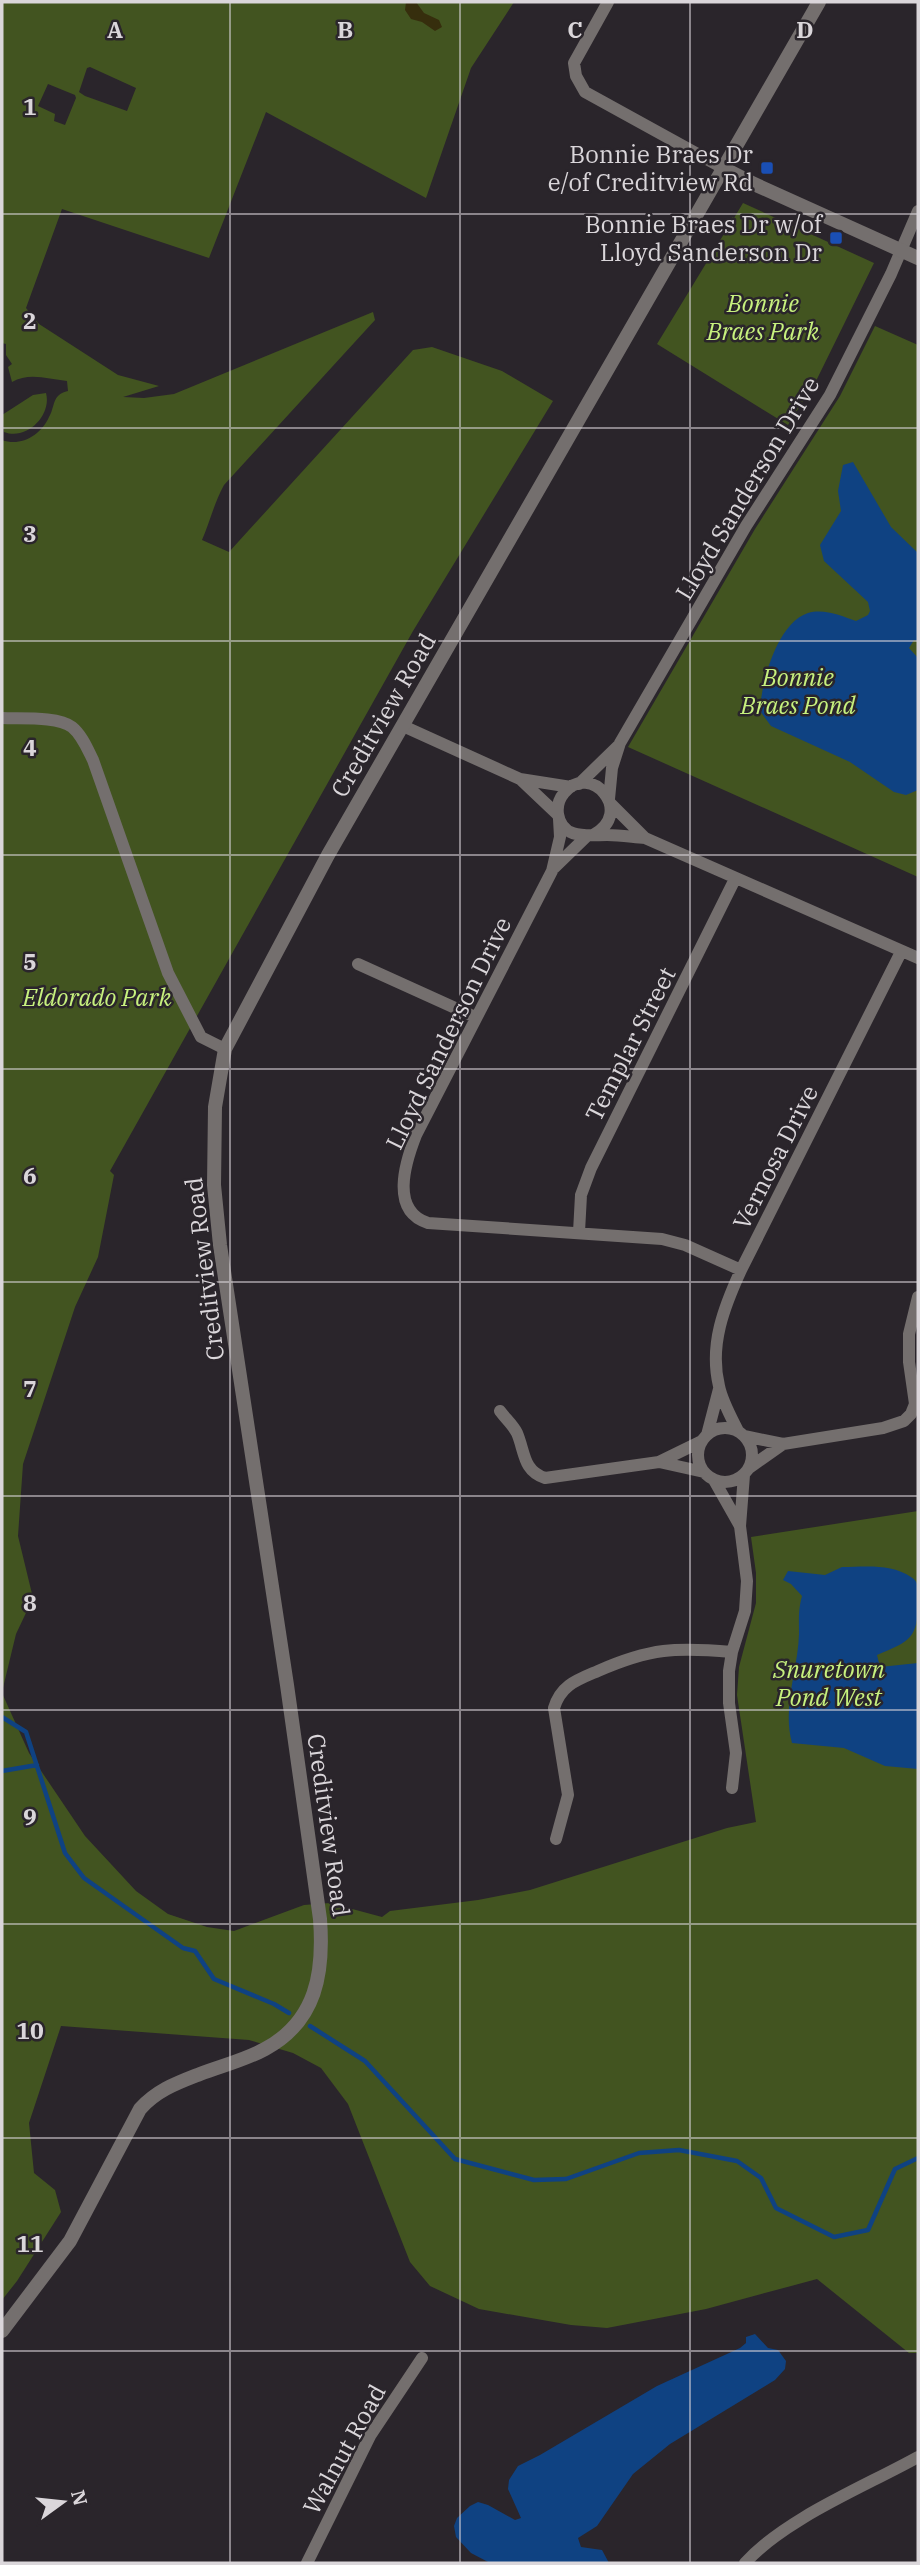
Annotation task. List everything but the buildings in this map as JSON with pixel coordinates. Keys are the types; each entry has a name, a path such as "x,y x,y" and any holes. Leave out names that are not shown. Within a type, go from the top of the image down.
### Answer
{"street":[{"path":"608,2 574,63 579,85 592,96 754,184 918,258"},
{"name":"Creditview Road","path":"2,2331 70,2241 140,2109 169,2086 264,2049 279,2039 305,2013 320,1973 322,1944 316,1892 215,1197 215,1107 225,1049 328,855 819,2"},
{"name":"Lloyd Sanderson Drive","path":"609,801 612,768 620,743 746,526 830,395 918,211"},
{"path":"2,718 56,721 72,727 82,740 93,760 168,973 201,1037 225,1049"},
{"path":"403,726 520,779 597,786 645,838 918,958"},
{"name":"Lloyd Sanderson Drive","path":"575,785 620,743"},
{"path":"520,779 559,817 570,833 645,838"},
{"path":"559,817 560,799 575,785"},
{"path":"590,836 600,831 610,819 609,801"},
{"name":"Lloyd Sanderson Drive","path":"559,817 560,840 551,871 409,1152 404,1175 406,1203 419,1220 428,1223 662,1238 685,1245 741,1270"},
{"name":"Lloyd Sanderson Drive","path":"551,871 590,836"},
{"name":"Templar Street","path":"579,1232 581,1195 591,1168 736,879"},
{"name":"Vernosa Drive","path":"741,1434 719,1388 716,1357 718,1330 723,1312 741,1270 901,952"},
{"path":"358,964 475,1017"},
{"path":"499,1411 516,1432 525,1462 538,1476 553,1479 659,1462 722,1429 783,1444 883,1428 904,1421 915,1404 909,1362 909,1334 918,1297"},
{"name":"Vernosa Drive","path":"705,1438 719,1388"},
{"path":"732,1788 736,1753 729,1703 732,1653 740,1632 747,1596 740,1526 746,1471 752,1451 741,1434"},
{"path":"705,1438 698,1457 740,1526"},
{"path":"659,1462 730,1482 783,1444"},
{"path":"556,1839 568,1795 554,1708 567,1685 630,1657 649,1652 690,1650 732,1653"},
{"name":"Walnut Road","path":"307,2563 369,2436 422,2358"},
{"path":"745,2563 758,2549 787,2527 918,2458"}],"green space":[{"name":"Eldorado Park","path":"2,2 514,2 471,68 426,198 266,112 209,258 62,209 26,308 39,324 118,375 159,386 123,397 144,398 174,394 373,312 375,320 224,485 202,540 229,552 413,350 432,347 502,371 553,401 413,631 110,1171 114,1175 98,1257 75,1307 23,1464 18,1536 33,1598 16,1634 2,1692 2,440 23,441 36,434 50,415 56,398 68,391 67,381 25,377 12,382 8,367 12,364 6,355 6,344 2,343","holes":["87,68 136,88 127,111 79,92","48,84 75,95 65,125 54,121 55,114 38,106"]},
{"name":"Bonnie Braes Park","path":"743,203 874,263 817,379 788,425 657,344 732,217 734,218"},
{"name":"Bonnie Braes Pond","path":"875,326 918,345 918,877 628,747 755,529 840,396"},
{"path":"46,393 45,410 36,424 21,433 4,432 2,415 33,395"},
{"name":"Snuretown Pond West","path":"918,1511 918,2353 909,2353 817,2279 706,2309 607,2328 571,2325 479,2309 430,2286 410,2262 348,2104 321,2068 293,2053 249,2040 61,2026 29,2123 34,2173 55,2190 61,2212 2,2300 2,1693 29,1753 85,1836 136,1891 168,1914 207,1927 234,1931 304,1905 330,1903 382,1917 390,1911 478,1900 530,1890 727,1828 756,1822 737,1695 739,1667 756,1603 756,1573 751,1537"}],"sand":[{"path":"406,2 416,2 424,13 439,20 442,27 435,31 422,22 411,19 405,10"}],"water":[{"path":"853,462 891,527 918,553 918,641 914,640 909,648 918,658 918,790 906,795 894,792 850,762 771,726 760,711 767,670 773,655 779,641 797,619 820,611 856,621 870,611 868,602 824,561 820,545 841,511 838,491 843,465"},
{"path":"842,1567 895,1570 911,1577 917,1584 918,1614 914,1631 904,1642 877,1655 880,1667 918,1663 918,1769 885,1766 844,1748 792,1743 789,1716 802,1596 783,1580 788,1571 825,1575"},
{"path":"755,2334 768,2348 778,2350 786,2361 785,2369 775,2380 670,2444 633,2474 597,2526 578,2538 581,2547 602,2550 609,2563 490,2563 471,2553 456,2537 454,2526 457,2518 478,2502 515,2520 521,2518 508,2489 509,2480 518,2466 657,2386 740,2348 746,2343 746,2337"}],"waterway":[{"path":"2,1717 26,1732 65,1853 84,1878 183,1948 195,1951 214,1979 289,2013"},
{"path":"2,1771 37,1765"},
{"path":"310,2026 365,2061 455,2159 534,2180 566,2179 639,2153 679,2150 737,2161 761,2178 776,2208 834,2237 868,2230 895,2169 918,2158"}],"place":[{"name":"Bonnie Braes Dr e/of Creditview Rd","path":"767,168"},
{"name":"Bonnie Braes Dr w/of Lloyd Sanderson Dr","path":"836,238"}]}
